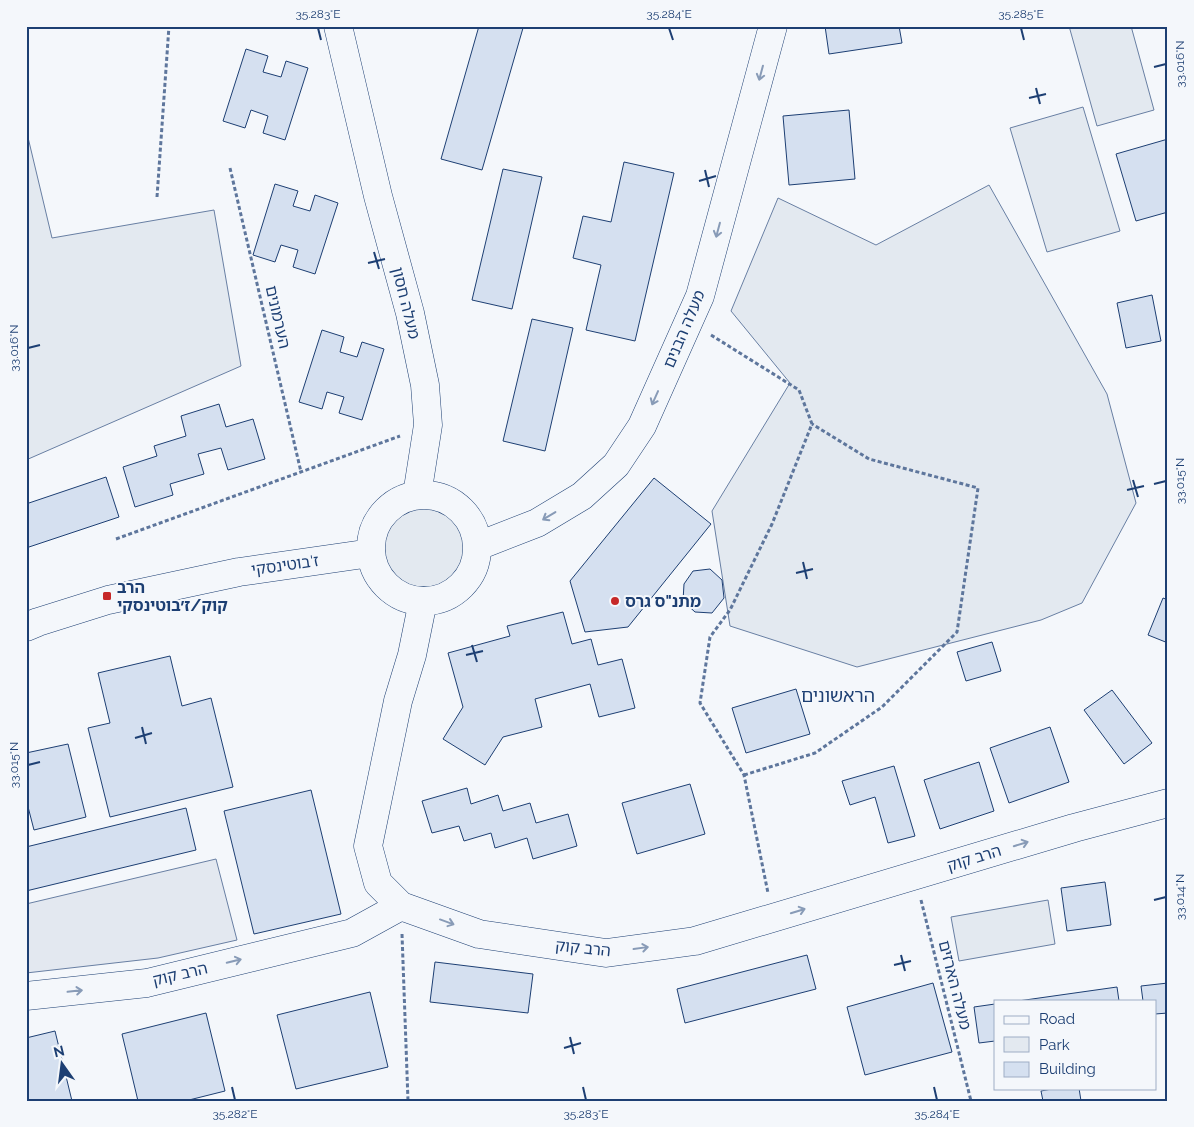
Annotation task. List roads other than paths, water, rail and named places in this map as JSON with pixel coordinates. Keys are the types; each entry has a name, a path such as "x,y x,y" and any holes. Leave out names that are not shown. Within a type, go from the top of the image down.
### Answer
{"street":[{"name":"מעלה חסון","path":"338,26 378,196 410,313 425,384 428,425 417,495"},
{"name":"מעלה הבנים","path":"478,546 537,523 582,496 616,465 642,426 700,296 774,26"},
{"path":"417,495 435,495 452,502 465,514 474,529 478,546 476,563 468,579 456,591 440,599 423,601 408,598 394,592 382,582 374,568 371,553 372,537 378,521 388,508 402,499 417,495"},
{"name":"ז'בוטינסקי","path":"26,627 108,600 220,576 371,553"},
{"path":"401,906 378,883 368,846 398,700 412,655 423,601"},
{"name":"הרב קוק","path":"26,996 147,983 352,933 401,906 479,934 606,953 695,941 1074,828 1168,804"}],"place":[{"name":"הרב קוק/ז׳בוטינסקי","path":"107,596"},
{"name":"מתנ\"ס גרס","path":"615,601"}],"district":[{"name":"הראשונים","path":"838,695"}]}
